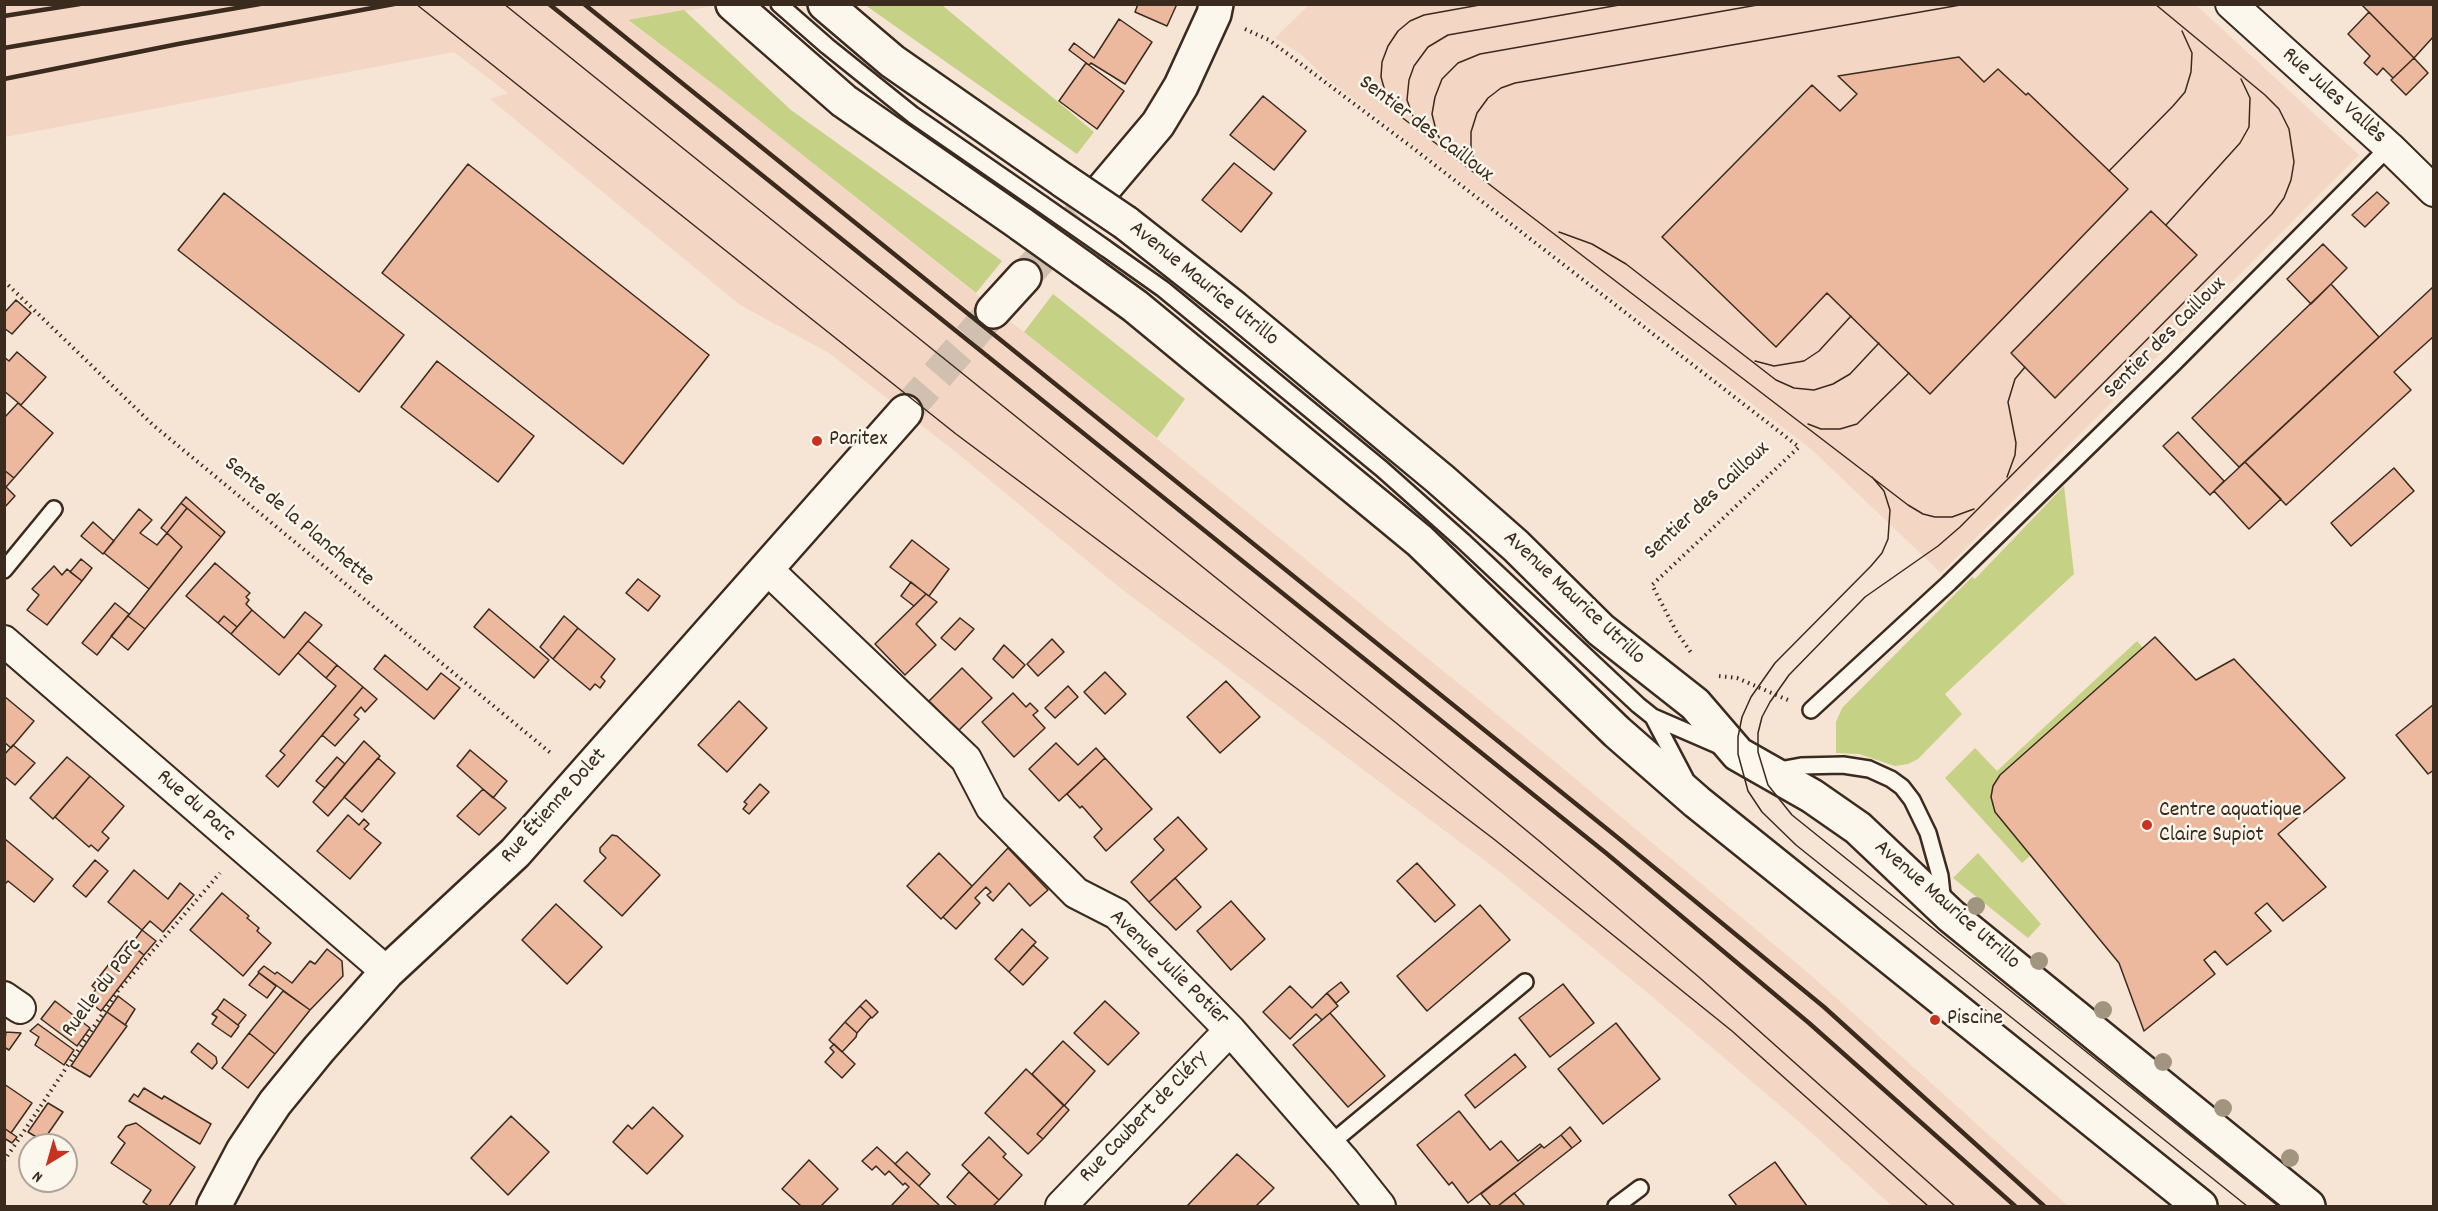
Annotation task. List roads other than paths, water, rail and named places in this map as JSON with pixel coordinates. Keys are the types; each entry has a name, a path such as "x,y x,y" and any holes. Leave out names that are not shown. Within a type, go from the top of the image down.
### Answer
{"street":[{"path":"733,4 844,101 1031,214 1095,259 1135,306 1420,541 1617,732 1697,802 2200,1206"},
{"name":"Avenue Maurice Utrillo","path":"825,4 851,28 938,95 1126,223 1234,308 1440,478 1516,546 1601,630 1695,704 1738,754 1812,796 1858,828 1944,909 2308,1206"},
{"name":"Rue Jules Vallès","path":"2231,4 2389,147 2433,191"},
{"path":"1104,188 1158,124 1181,86 1215,9"},
{"path":"993,311 1024,277"},
{"name":"Rue Étienne Dolet","path":"214,1206 243,1151 275,1103 387,972 515,853 905,412"},
{"name":"Avenue Julie Potier","path":"767,569 966,759 991,807 1076,893 1117,914 1230,1030 1330,1144 1380,1206"},
{"name":"Rue du Parc","path":"4,641 387,972"},
{"name":"Rue Caubert de Cléry","path":"1061,1206 1230,1030"}],"lane":[{"path":"779,4 1031,214"},
{"name":"Sentier des Cailloux","path":"1811,710 1949,583 2173,364 2389,147"},
{"path":"1095,259 1163,290 1382,469 1653,717 1738,754"},
{"path":"4,570 54,509"},
{"path":"1653,717 1697,802"},
{"path":"1770,772 1801,766 1843,765 1869,769 1902,787 1912,800 1928,833 1940,876 1944,909"},
{"path":"1330,1144 1526,982"},
{"path":"1616,1206 1640,1188"}],"tunnel":[{"path":"1024,277 1104,188"},
{"path":"905,412 993,311"}],"tram line":[{"path":"416,4 956,434 1495,840 1732,1031 1928,1206"},
{"path":"504,4 1395,722 1538,840 1700,978 1955,1206"},
{"path":"1485,4 1424,15 1410,21 1398,31 1388,46 1382,62 1381,77 1386,95 1395,110 1908,505 1923,514 1935,517 1952,517 1974,509"},
{"path":"1421,129 1414,119 1407,100 1409,80 1414,66 1428,47 1448,35 1625,4"},
{"path":"1445,146 1437,134 1432,114 1442,79 1458,63 1480,54 1763,4"},
{"path":"1482,175 1471,152 1471,132 1477,113 1488,98 1501,88 1515,83 1966,4"},
{"path":"2155,4 2279,109 2289,129 2294,162 2291,180 2284,198 2272,214 1960,527 1938,546 1865,597 1789,675 1762,717 1758,733 1758,752 1768,785 1792,815 2278,1206"},
{"path":"2109,171 2185,92 2191,72 2192,53 2182,31"},
{"path":"2166,225 2240,143 2249,127 2250,98 2241,79"},
{"path":"1559,232 1592,244 1626,264 1776,380 1794,388 1814,390 1833,384 1850,374 1879,343"},
{"path":"1755,361 1774,366 1804,361 1819,351 1851,316"},
{"path":"2007,477 2015,455 2016,443 2008,402 2015,379 2025,367"},
{"path":"1808,424 1821,429 1840,429 1857,424 1909,373"},
{"path":"1872,477 1884,491 1890,510 1888,539 1882,553 1871,566 1775,663 1751,697 1742,717 1738,737 1738,754 1748,791 1762,812 1796,845 2247,1206"}],"railway":[{"path":"4,16 80,4"},
{"path":"4,48 260,4"},
{"path":"4,79 394,4"},
{"path":"549,4 1606,853 1809,1023 2015,1206"},
{"path":"584,4 1617,837 1824,1007 2044,1206"}],"place":[{"name":"Paritex","path":"817,441"},
{"name":"Centre aquatique Claire Supiot","path":"2147,825"},
{"name":"Piscine","path":"1935,1020"}]}
